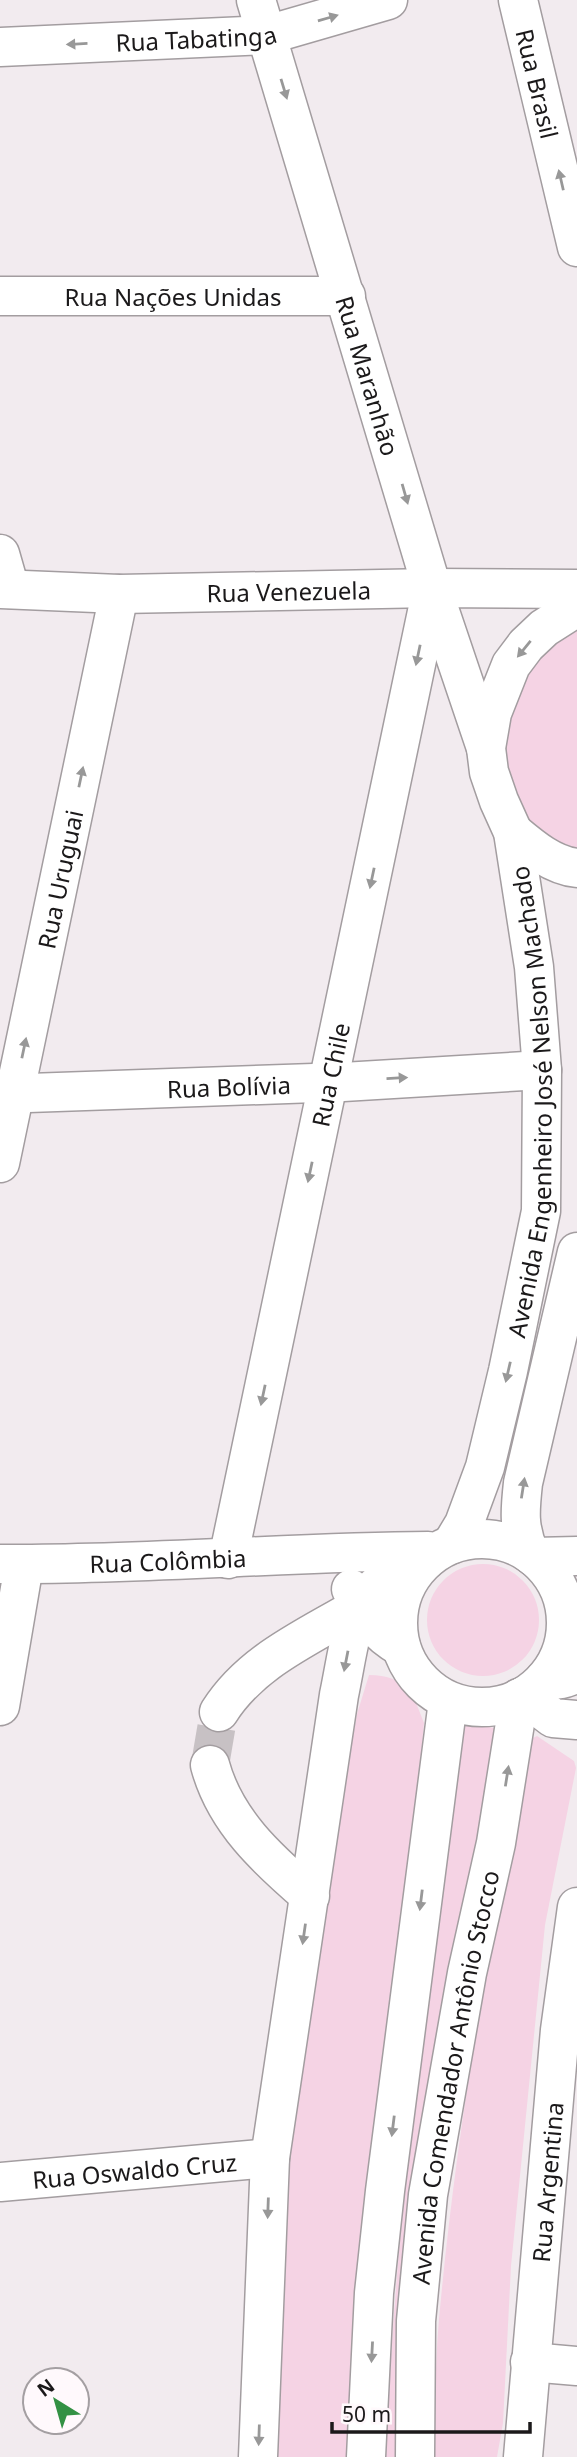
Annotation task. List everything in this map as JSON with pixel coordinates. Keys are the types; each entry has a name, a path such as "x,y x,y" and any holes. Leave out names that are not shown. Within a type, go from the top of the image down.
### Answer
{"street":[{"name":"Rua Tabatinga","path":"0,47 262,18 388,0"},
{"name":"Rua Brasil","path":"518,0 577,247"},
{"name":"Rua Maranhão","path":"262,18 432,588 486,748"},
{"name":"Rua Nações Unidas","path":"0,296 346,296"},
{"name":"Rua Venezuela","path":"3,577 119,594 432,588 577,589"},
{"name":"Rua Chile","path":"228,1559 432,588"},
{"name":"Rua Uruguai","path":"0,1163 7,1094 119,594"},
{"name":"Avenida Engenheiro José Nelson Machado","path":"440,1551 464,1524 485,1467 541,1211 542,1070 534,967 513,832 489,772 486,748 492,713 511,665 526,645 544,628 577,607"},
{"path":"513,832 533,849 554,861 577,868"},
{"name":"Rua Bolívia","path":"7,1094 329,1082 542,1070"},
{"name":"Avenida Engenheiro José Nelson Machado","path":"532,1555 521,1536 523,1483 577,1252"},
{"path":"258,2457 270,2158 339,1695 354,1621 360,1606 381,1580 394,1571 440,1551 489,1539 513,1545 532,1555 548,1571 559,1587 565,1606 564,1646 541,1687 492,1707 470,1707 447,1701 429,1689 414,1674 401,1647 398,1612 403,1593 413,1575 440,1551"},
{"name":"Rua Colômbia","path":"12,1565 228,1559 334,1552 440,1551"},
{"path":"334,1552 360,1606 384,1638 401,1647"},
{"path":"532,1555 577,1556"},
{"path":"0,1706 12,1565"},
{"path":"219,1712 232,1692 248,1675 287,1647 360,1606"},
{"path":"541,1687 553,1718 577,1720"},
{"name":"Avenida Comendador Antônio Stocco","path":"415,2457 416,2321 428,2195 467,1973 496,1843 541,1687"},
{"name":"Avenida Comendador Antônio Stocco","path":"366,2457 374,2293 447,1701"},
{"path":"211,1765 216,1788 242,1829 278,1868 310,1896"},
{"name":"Rua Argentina","path":"523,2457 530,2362 569,2031 577,1907"},
{"name":"Rua Oswaldo Cruz","path":"0,2182 270,2158"},
{"path":"530,2362 577,2366"}],"shaded area":[{"path":"577,623 577,858 543,847 500,793 511,680"},
{"path":"483,1564 505,1568 523,1580 535,1598 539,1620 535,1642 523,1660 505,1672 483,1676 461,1672 443,1660 431,1642 427,1620 431,1598 443,1580 461,1568"},
{"path":"369,1675 392,1678 406,1687 416,1702 424,1723 352,2457 273,2457 286,2184 327,1880 357,1714"},
{"path":"460,1722 506,1730 399,2457 386,2457 405,2181"},
{"path":"537,1736 574,1761 576,1768 545,1925 511,2266 503,2423 497,2457 433,2457 439,2319 465,2100 501,1884 529,1740"}],"tunnel":[{"path":"210,1765 219,1712"}]}
